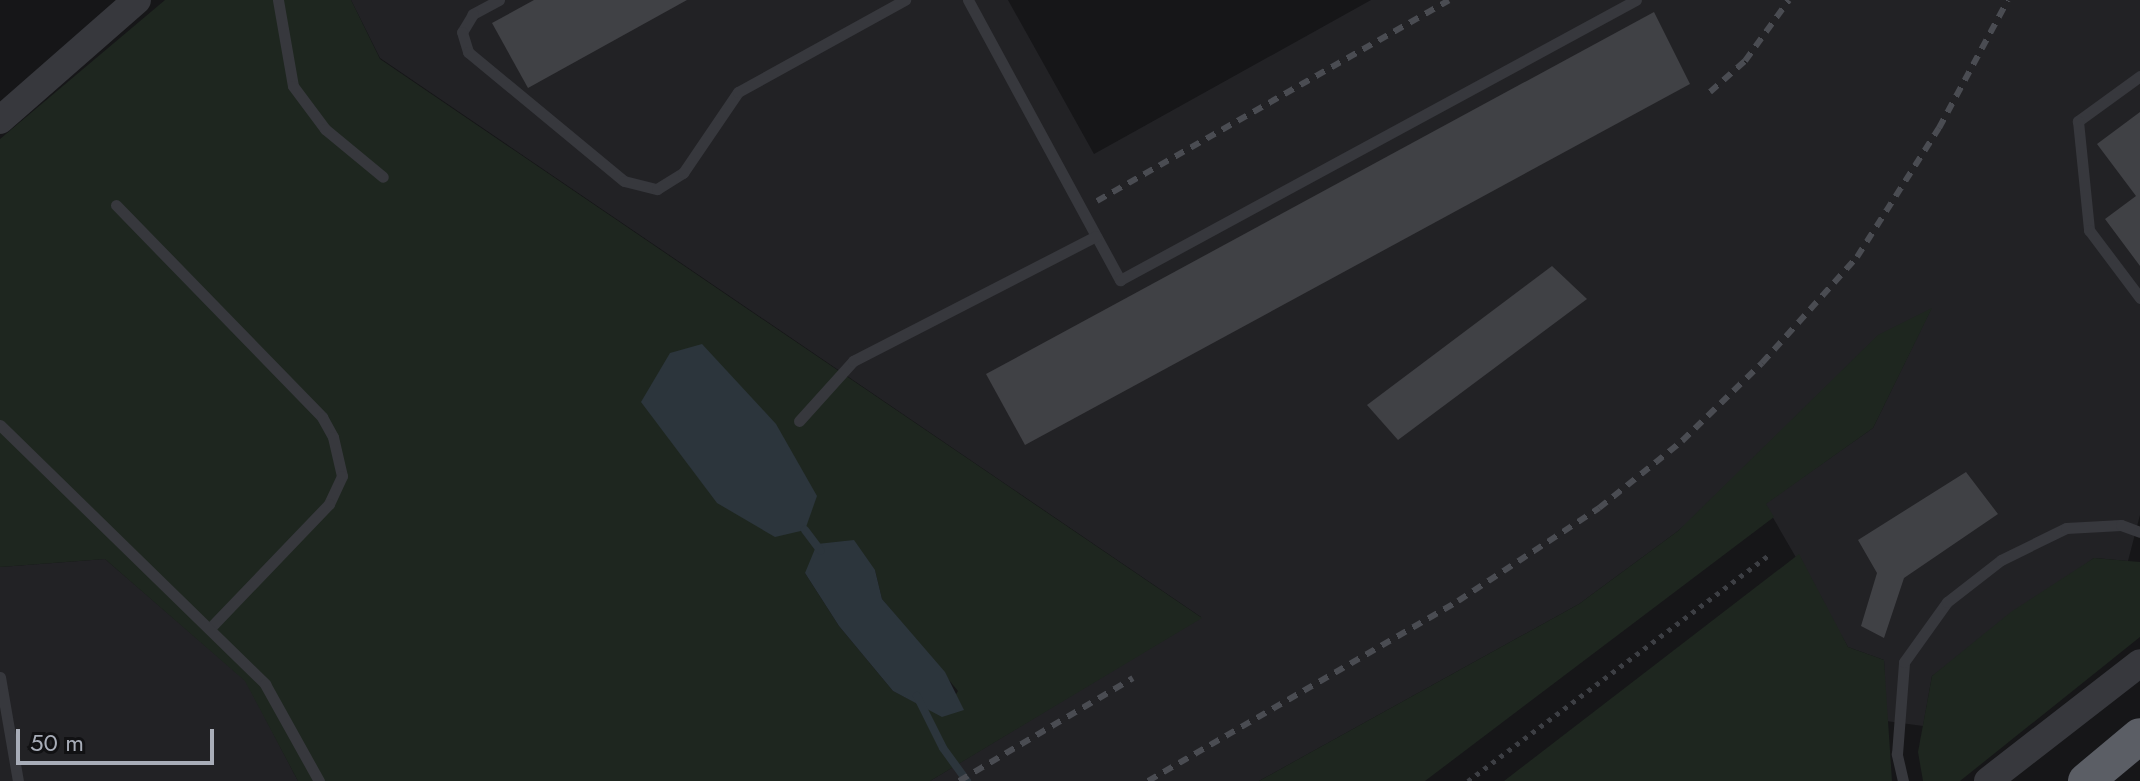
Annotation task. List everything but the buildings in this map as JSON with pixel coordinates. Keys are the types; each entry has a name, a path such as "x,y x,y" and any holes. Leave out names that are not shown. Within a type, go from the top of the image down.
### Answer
{"highway":[{"path":"2086,781 2140,736"}],"street":[{"path":"0,120 137,0"},
{"path":"1988,781 2140,663"}],"lane":[{"path":"278,0 293,86 325,129 383,177"},
{"path":"499,0 473,14 462,32 468,52 624,181 657,189 683,173 738,92 905,0"},
{"path":"968,0 1120,280 1636,0"},
{"path":"2140,76 2078,121 2089,230 2140,298"},
{"path":"116,205 322,417 342,476 329,504 209,629"},
{"path":"799,421 853,361 1096,236"},
{"path":"0,425 265,684 319,781"},
{"path":"1903,781 1897,754 1904,662 1947,602 2001,560 2066,528 2121,525 2140,532"},
{"path":"0,677 18,781"}],"path":[{"path":"1468,781 1770,554"}],"shaded area":[{"path":"165,0 351,0 380,59 1202,618 930,781 298,781 245,681 105,559 0,567 0,139","holes":["875,570 882,599 958,691 942,716 893,691 839,626 805,573"]},
{"path":"351,0 1008,0 1094,154 1371,0 2140,0 2140,515 2128,561 2094,558 1932,676 1923,726 1886,721 1884,660 1848,647 1765,504 1873,428 1931,309 1678,531 1579,604 1259,781 930,781 1201,617 380,58"},
{"path":"1932,308 1873,428 1766,504 1774,517 1425,781 1259,781 1579,604 1678,531 1878,335"},
{"path":"702,344 776,424 817,496 805,530 775,537 717,503 641,402 670,353"},
{"path":"854,540 875,570 882,599 945,672 964,710 942,717 893,691 839,626 805,573 817,544"},
{"path":"1799,554 1848,647 1884,660 1892,781 1504,781"},
{"path":"2094,558 2140,562 2140,637 1960,781 1923,781 1918,752 1932,676 2011,612"},
{"path":"105,559 246,681 298,781 0,781 0,567"}],"waterway":[{"path":"805,530 821,551"},
{"path":"917,696 943,748 967,781"}],"railway":[{"path":"1097,201 1449,0"},
{"path":"1710,92 1745,61 1789,0"},
{"path":"1148,781 1458,601 1599,508 1682,441 1762,363 1857,257 1939,128 2008,0"},
{"path":"959,781 1133,678"}]}
